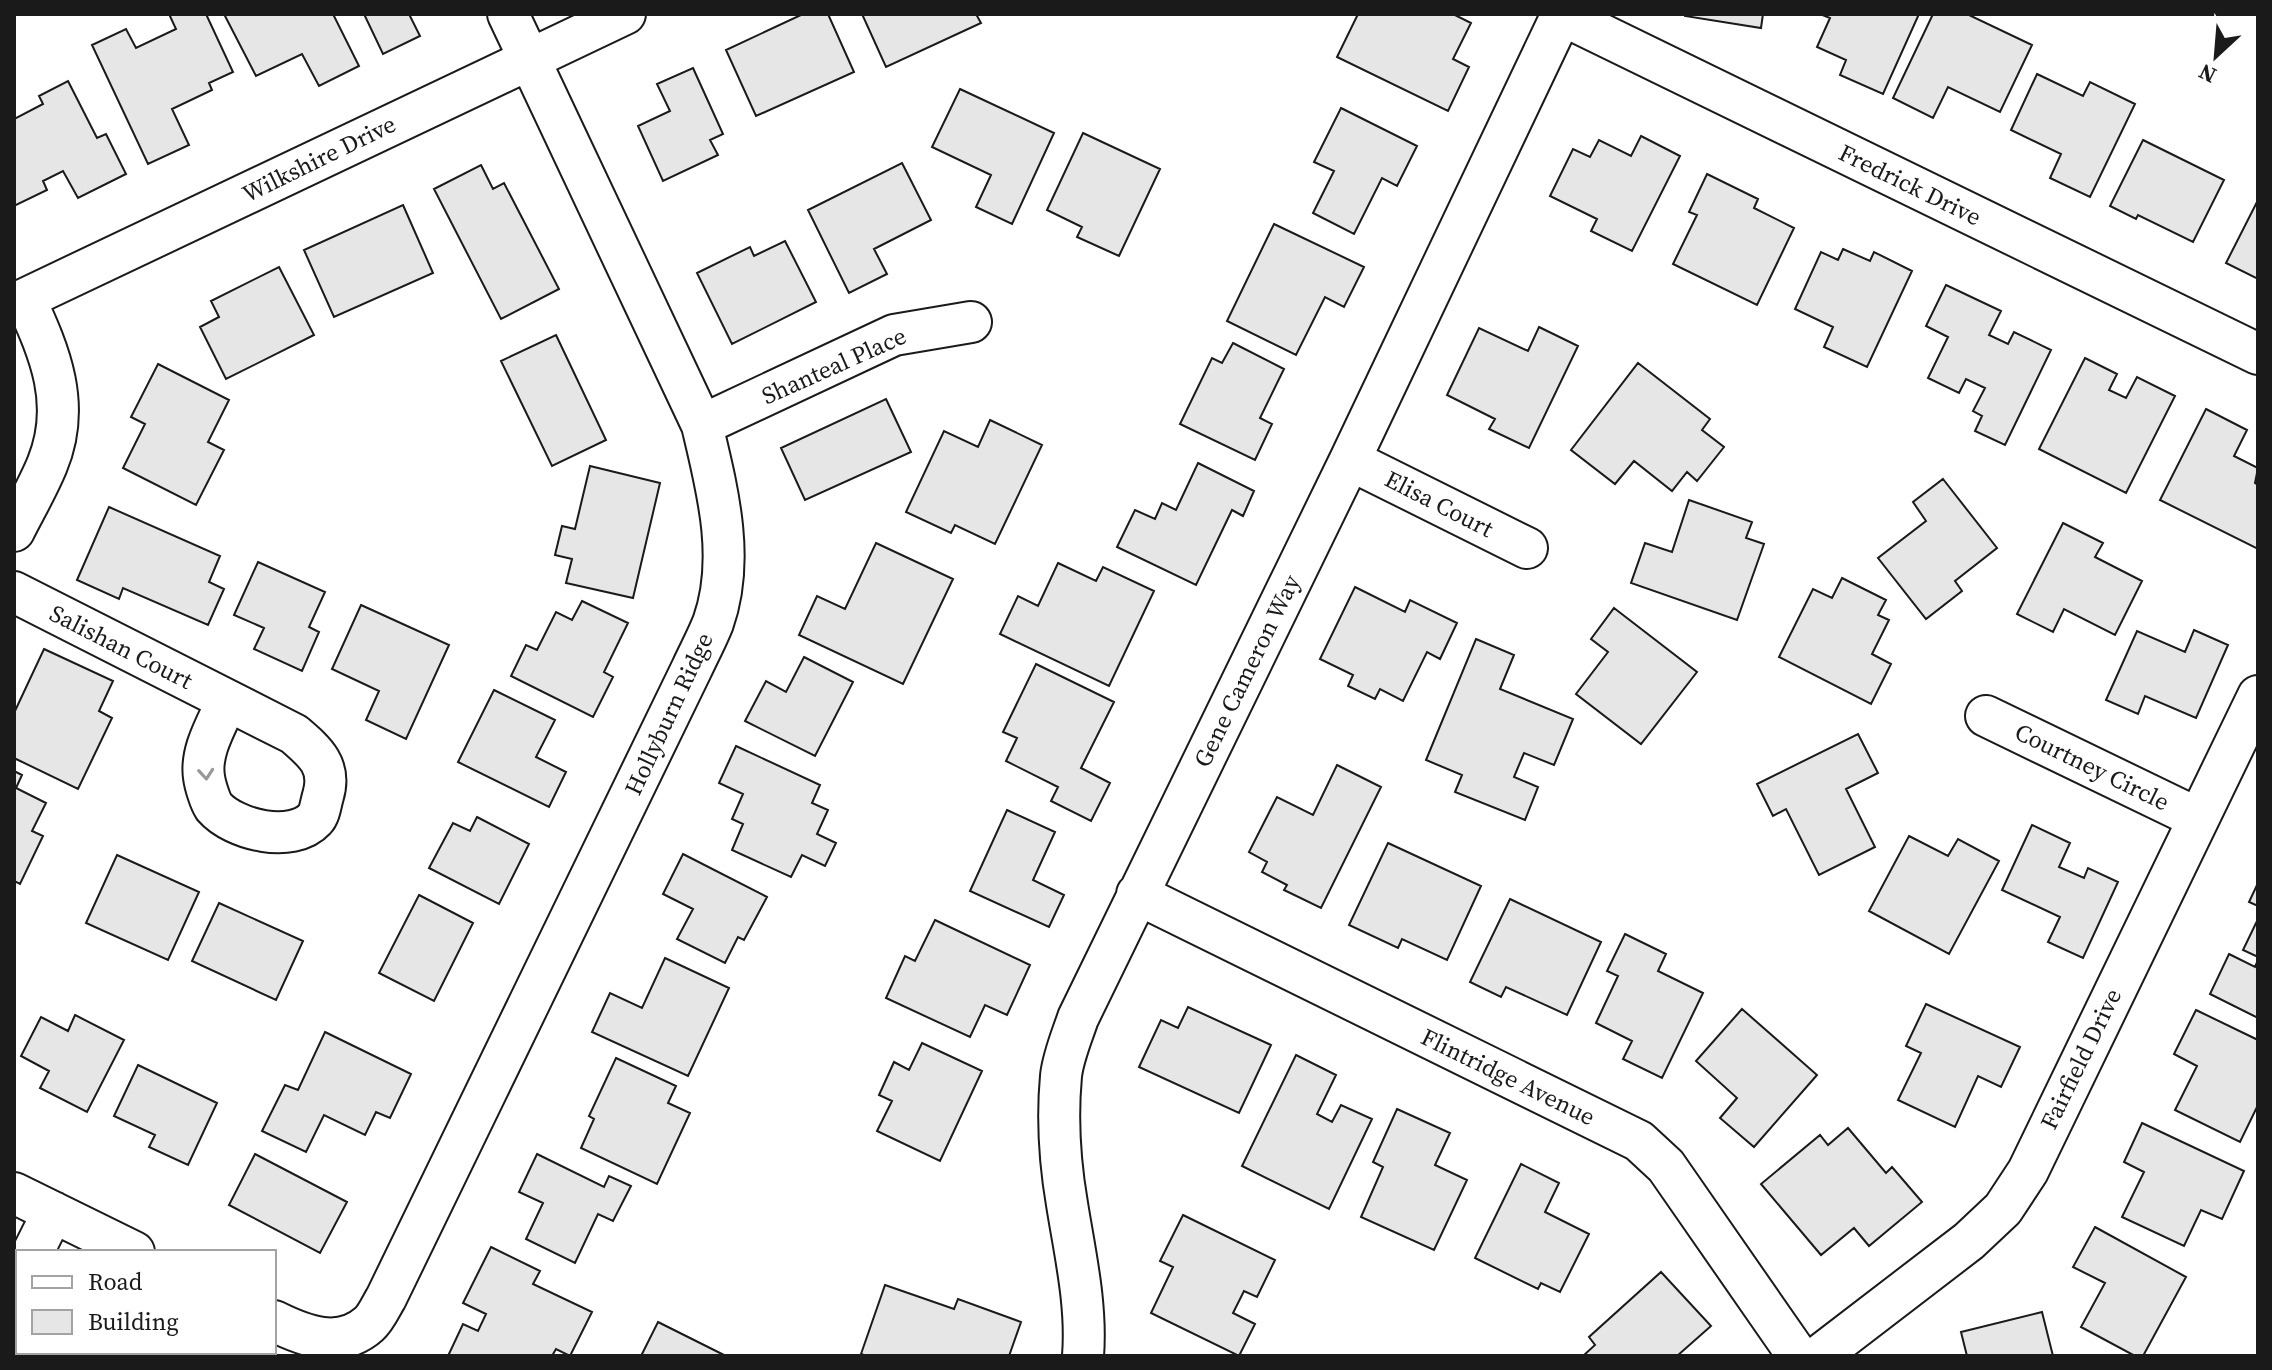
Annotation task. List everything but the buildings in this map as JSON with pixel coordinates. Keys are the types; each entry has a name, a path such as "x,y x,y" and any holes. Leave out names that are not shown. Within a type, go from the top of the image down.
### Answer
{"street":[{"name":"Hollyburn Ridge","path":"276,1322 312,1338 347,1338 370,1324 386,1298 714,620 722,575 723,532 702,425 508,14"},
{"name":"Wilkshire Drive","path":"19,302 625,14"},
{"name":"Fredrick Drive","path":"1562,14 2258,354"},
{"name":"Gene Cameron Way","path":"1083,1356 1085,1335 1060,1135 1061,1073 1078,1018 1350,460 1562,14"},
{"path":"14,531 48,464 57,419 58,395 49,353 19,302"},
{"name":"Shanteal Place","path":"702,425 894,335 971,322"},
{"name":"Elisa Court","path":"1350,460 1527,548"},
{"name":"Salishan Court","path":"14,592 227,701"},
{"name":"Fairfield Drive","path":"1819,1356 1969,1241 2003,1209 2028,1171 2258,696"},
{"name":"Courtney Circle","path":"1986,716 2197,818"},
{"name":"Flintridge Avenue","path":"1137,894 1639,1141 1666,1166 1798,1356"},
{"path":"14,1193 130,1250"},
{"path":"34,1250 53,1212"}]}
